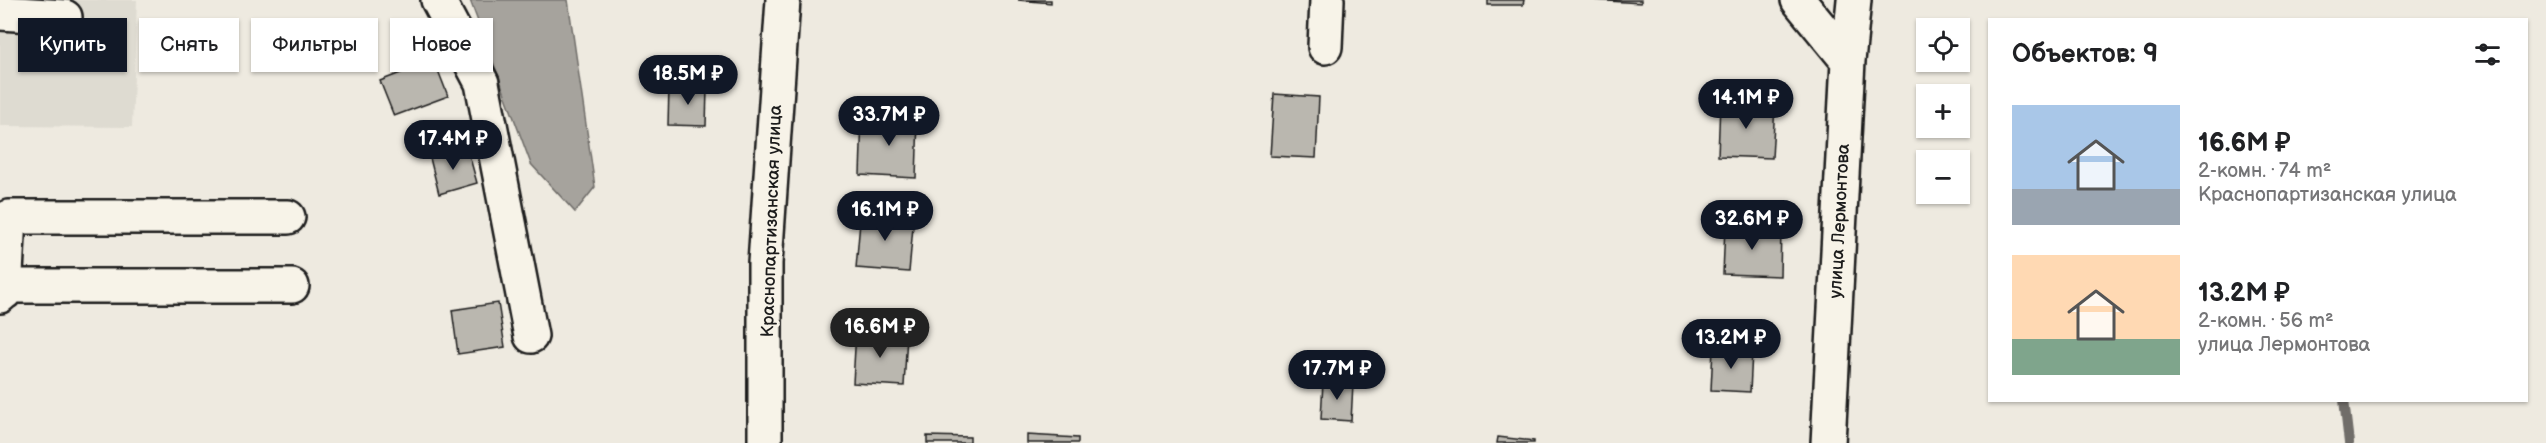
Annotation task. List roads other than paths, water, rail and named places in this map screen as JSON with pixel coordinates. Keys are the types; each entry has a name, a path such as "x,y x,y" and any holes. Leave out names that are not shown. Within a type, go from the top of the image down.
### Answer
{"street":[{"path":"438,0 482,83 531,336"},
{"name":"Краснопартизанская улица","path":"765,443 765,263 783,0"},
{"path":"1325,47 1327,0"},
{"path":"1798,0 1848,62"},
{"name":"улица Лермонтова","path":"1828,443 1848,62 1854,0"},
{"path":"0,12 65,17"},
{"path":"2,294 9,217 288,217"},
{"path":"2,294 11,286 292,286"}],"waterway":[{"path":"2344,402 2349,443"}]}
